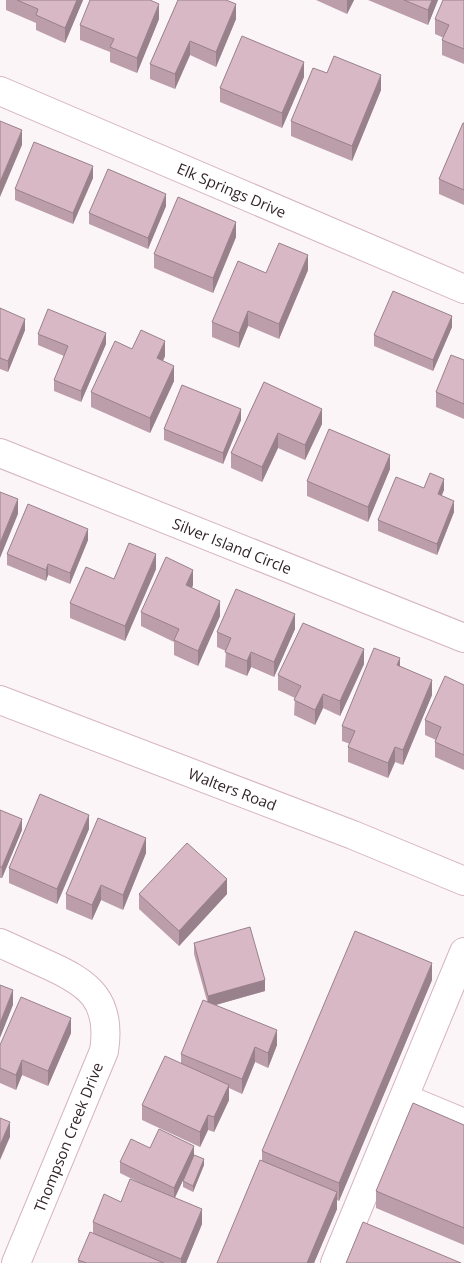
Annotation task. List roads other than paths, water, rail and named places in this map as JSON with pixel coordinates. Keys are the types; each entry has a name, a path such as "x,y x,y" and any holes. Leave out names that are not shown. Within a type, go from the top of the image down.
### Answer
{"street":[{"name":"Elk Springs Drive","path":"0,91 464,289"},
{"name":"Silver Island Circle","path":"0,453 464,638"},
{"name":"Walters Road","path":"0,700 353,835 464,881"},
{"name":"Thompson Creek Drive","path":"0,943 74,976 86,985 95,996 102,1008 106,1022 104,1051 16,1263"},
{"path":"335,1263 464,952"},
{"path":"404,1098 464,1123"},
{"path":"353,1220 380,1230"}]}
